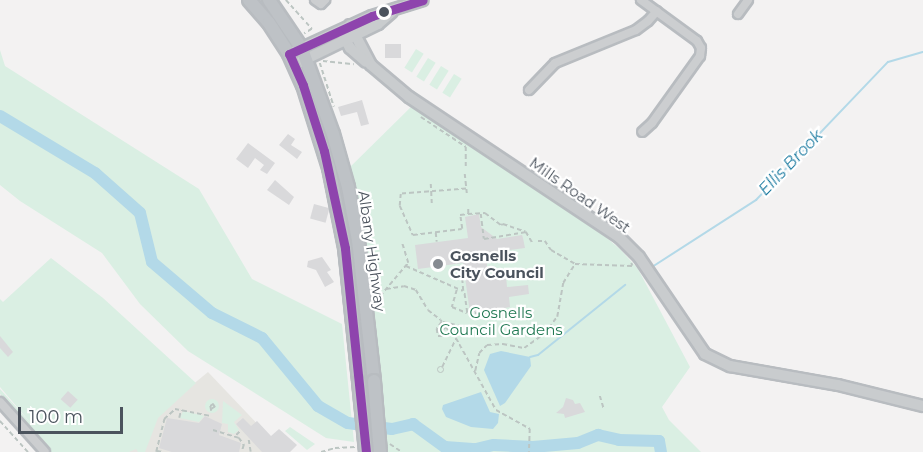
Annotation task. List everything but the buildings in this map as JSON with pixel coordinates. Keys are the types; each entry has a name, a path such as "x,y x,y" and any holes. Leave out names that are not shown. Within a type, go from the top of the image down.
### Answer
{"highway":[{"name":"Albany Highway","path":"249,0 298,57 328,168 345,248 359,382 363,450"},
{"name":"Albany Highway","path":"269,0 333,134 351,202 385,448"},
{"path":"348,276 350,258 345,212 351,202"}],"main road":[{"path":"298,57 395,10 423,0"},
{"name":"Mills Road West","path":"348,32 372,65 441,120 619,237 639,257 705,354 730,366 838,385 923,406"}],"street":[{"path":"315,0 321,4 325,0"},
{"path":"641,0 701,48 700,56 652,123 642,132"},
{"path":"738,14 748,0"},
{"path":"530,90 555,63 636,30 657,11"},
{"path":"0,402 45,452"}],"path":[{"path":"286,0 312,29 304,34"},
{"path":"465,174 466,194"},
{"path":"431,184 432,204"},
{"path":"466,189 401,194 400,206 413,235 462,229 460,215 485,213 501,225 526,232 532,242"},
{"path":"468,208 468,214"},
{"path":"481,213 484,239 526,232"},
{"path":"436,232 437,242"},
{"path":"538,241 545,241 551,250 575,264 632,266 631,260"},
{"path":"371,307 408,263 402,243"},
{"path":"475,375 475,363 483,347 498,344 524,348 544,334 557,317 563,283 575,264"},
{"path":"406,266 464,291"},
{"path":"461,266 467,313"},
{"path":"386,289 404,286 416,290 428,310 442,322 460,326 442,367"},
{"path":"458,288 452,307 471,315 486,313"},
{"path":"442,322 437,329 438,336 443,336 442,329 445,327 457,337 475,375 496,410 530,429 529,452"},
{"path":"600,396 604,409"},
{"path":"179,418 181,409"},
{"path":"163,452 156,451 164,419 175,410 181,409 210,416"},
{"path":"0,421 28,452"},
{"path":"213,430 235,436 243,442 242,452"},
{"path":"235,436 240,431"},
{"path":"249,440 251,452"},
{"path":"321,452 335,448 363,450"},
{"path":"385,448 402,452"}],"shaded area":[{"path":"208,372 284,452 111,452"}],"green space":[{"path":"416,49 424,54 412,72 404,68"},
{"path":"0,50 5,66 199,189 252,279 342,324 354,442 326,438 188,351 140,304 102,253 20,201 0,185"},
{"path":"428,58 436,63 424,81 416,77"},
{"path":"441,66 449,71 437,89 429,85"},
{"path":"454,74 462,79 450,97 442,93"},
{"name":"Gosnells Council Gardens","path":"415,103 566,203 621,250 638,269 690,367 662,407 669,420 701,452 387,452 351,202 344,173"},
{"path":"51,258 103,298 196,383 158,418 145,452 138,452 136,449 129,452 51,452 0,394 0,389 35,428 0,387 0,299 3,302"},
{"path":"212,399 217,401 219,406 217,411 212,413 207,411 205,406 207,401"},
{"path":"223,401 242,415 234,422 239,430 234,434 228,432 228,424 222,423"},
{"path":"183,411 204,416 199,422 180,418"},
{"path":"290,427 315,444 307,450 285,431"}],"water":[{"path":"501,351 530,357 531,366 505,403 500,406 484,370 490,354"},
{"path":"481,392 490,412 499,414 498,423 493,429 471,427 446,417 442,409 443,405"}],"waterway":[{"name":"Ellis Brook","path":"652,267 756,200 888,62 923,52"},
{"path":"0,116 95,173 140,213 152,262 212,313 262,338 318,406 348,423 392,429 413,424 445,447 476,449 494,445 533,447 578,443 598,435 619,440 659,441 661,452"},
{"name":"Ellis Brook","path":"530,357 538,355 625,285"}],"transit line":[{"path":"366,452 345,248 324,151 303,85 289,54 372,16 423,0"}],"place":[{"name":"Gosnells City Council","path":"438,264"}]}
